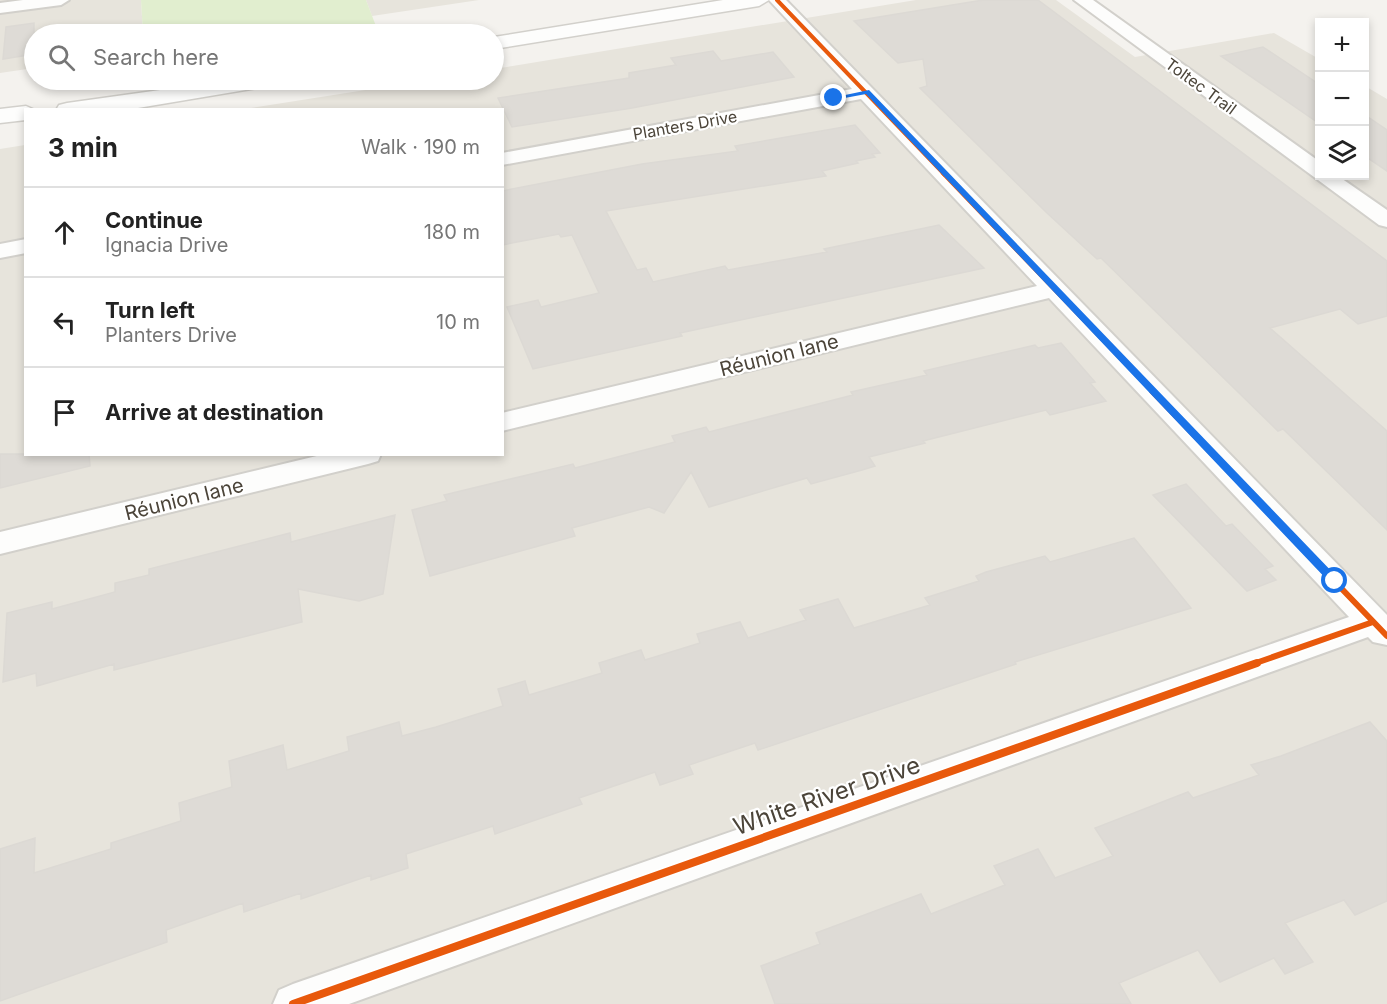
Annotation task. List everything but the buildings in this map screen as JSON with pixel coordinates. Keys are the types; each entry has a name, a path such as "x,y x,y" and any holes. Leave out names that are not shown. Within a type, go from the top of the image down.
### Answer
{"street":[{"path":"0,9 61,0"},
{"path":"504,41 759,0"},
{"path":"777,0 1380,629"},
{"name":"Toltec Trail","path":"1082,0 1315,168"},
{"path":"87,108 207,90"},
{"name":"Planters Drive","path":"504,159 867,92"},
{"path":"0,116 24,113"},
{"path":"1331,180 1387,220"},
{"path":"0,251 24,246"},
{"name":"Réunion lane","path":"504,422 1056,289"},
{"name":"Réunion lane","path":"0,543 360,456"},
{"name":"White River Drive","path":"293,1004 1380,629"}],"shaded area":[{"path":"0,0 141,0 142,24 24,24 24,69 0,73"},
{"path":"366,0 479,0 372,16"},
{"path":"916,0 1056,0 1135,57 1274,33 1315,57 1315,180 1369,180 1369,88 1387,99 1387,1004 0,1004 0,149 24,145 24,456 504,456 504,108 251,108 366,90 504,90 504,67"}],"green space":[{"path":"141,0 366,0 375,24 142,24"}],"cycle path":[{"path":"777,0 1387,636"},
{"path":"293,1004 1373,622"}],"route":[{"path":"834,98 867,92 1335,581"}]}
